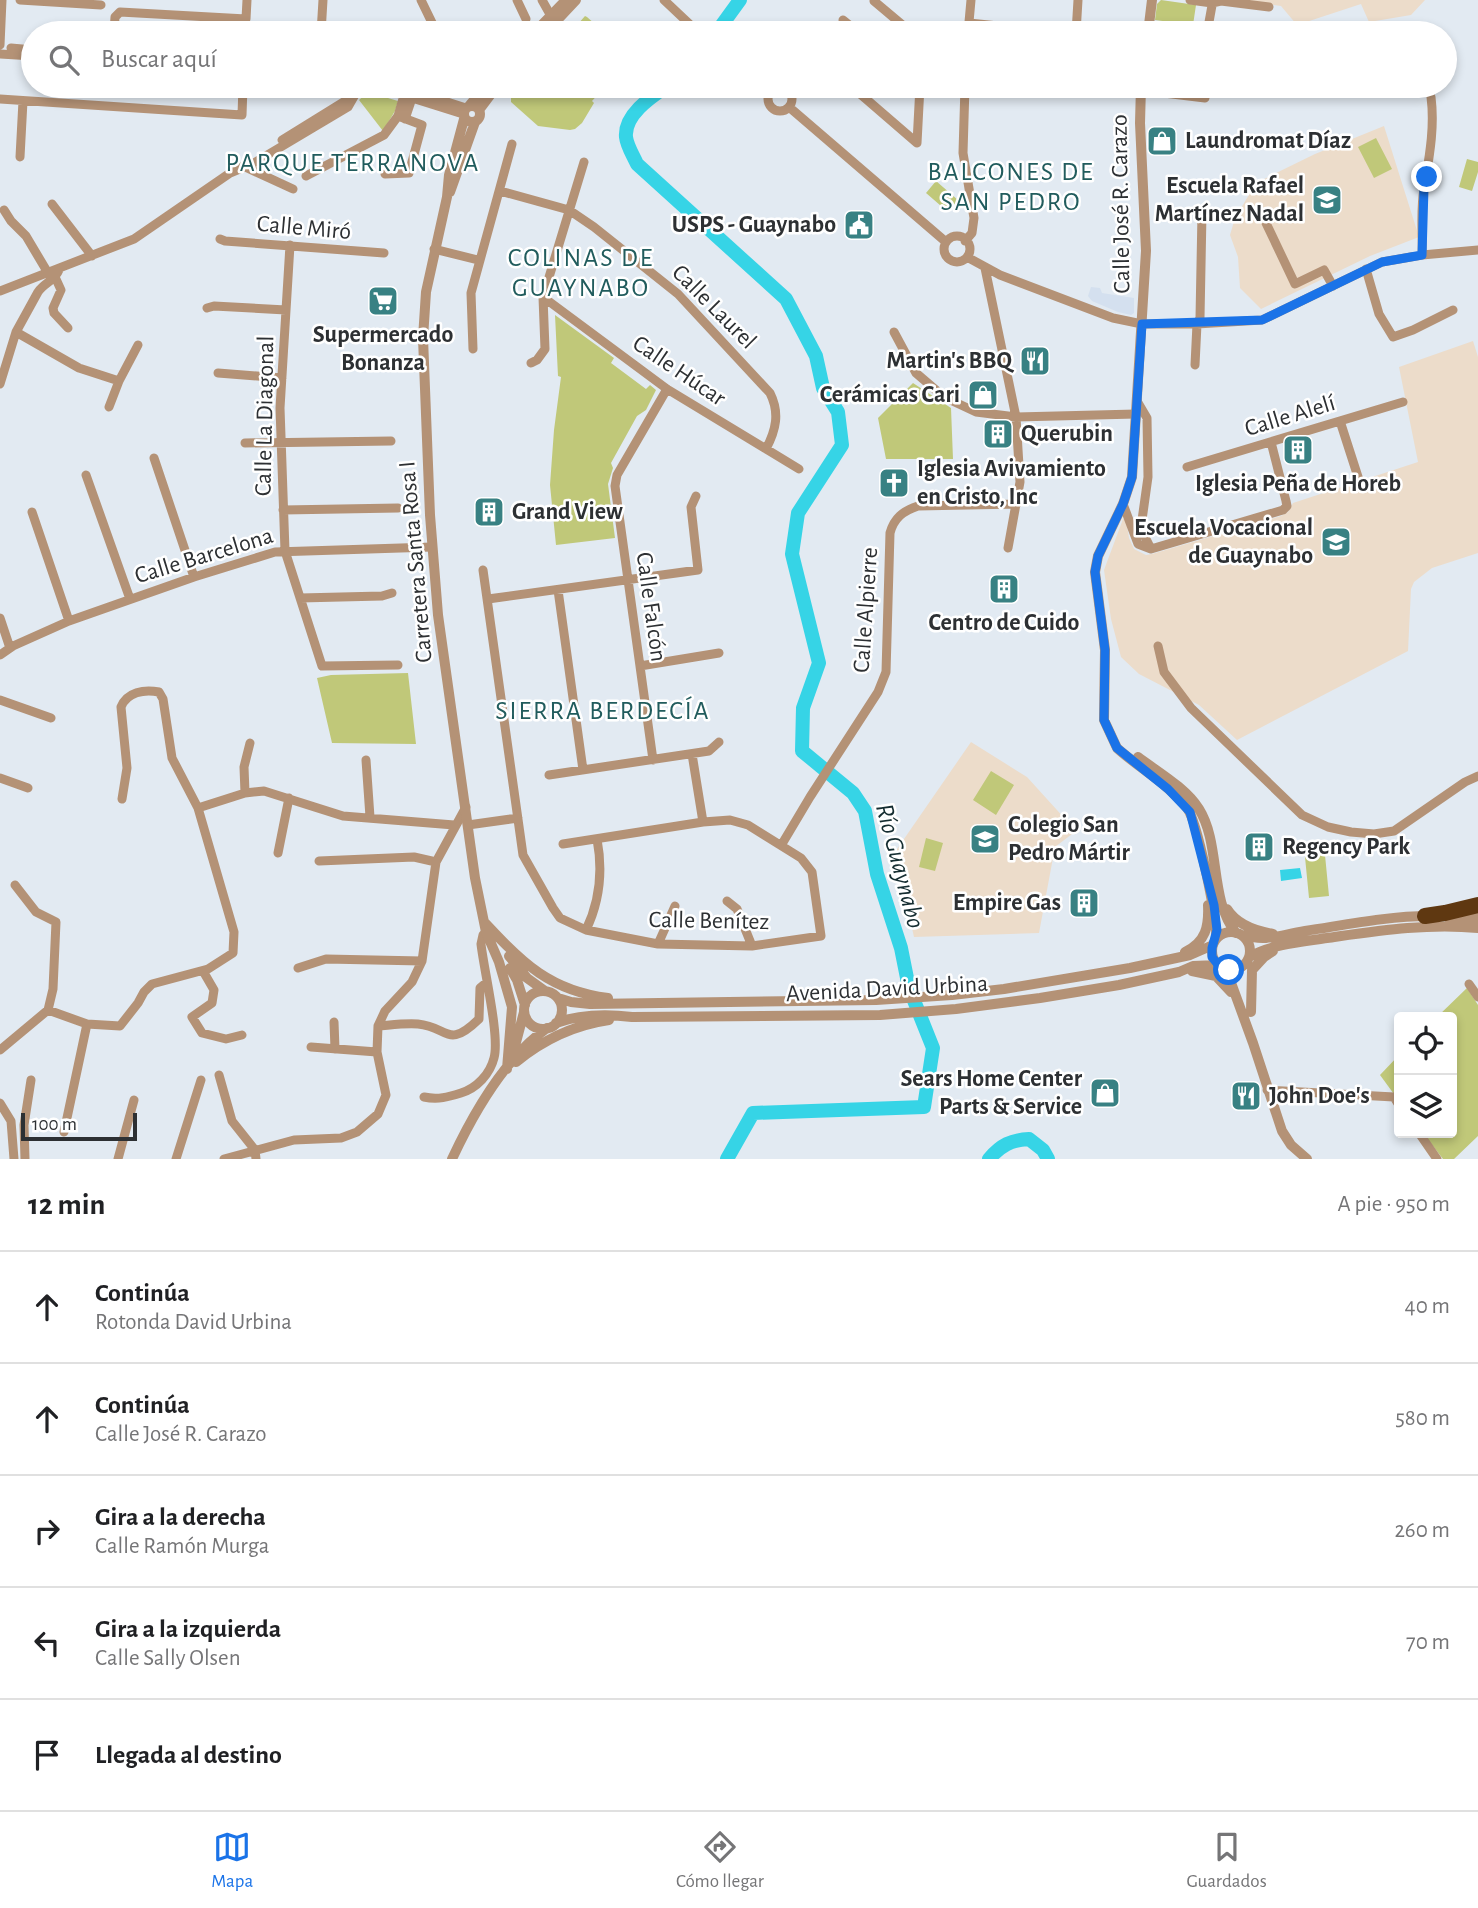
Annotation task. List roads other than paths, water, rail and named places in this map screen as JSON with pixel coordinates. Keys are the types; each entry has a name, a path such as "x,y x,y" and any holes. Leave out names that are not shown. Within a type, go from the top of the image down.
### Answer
{"highway":[{"path":"1425,916 1445,914 1478,905"}],"street":[{"path":"2,0 0,46 21,49"},
{"path":"20,0 101,5"},
{"path":"115,21 115,17 123,12 246,19 247,0"},
{"path":"322,21 323,0"},
{"path":"421,0 431,21"},
{"path":"517,0 526,19"},
{"path":"542,0 551,16"},
{"path":"546,21 566,0"},
{"path":"556,21 576,0"},
{"path":"664,0 685,21"},
{"path":"969,21 971,0"},
{"path":"1077,21 1079,0"},
{"path":"1149,21 1152,0"},
{"path":"1190,0 1269,7"},
{"path":"874,1 898,21"},
{"path":"1209,21 1213,1"},
{"path":"0,54 21,55"},
{"path":"0,99 242,115 243,98"},
{"path":"245,165 250,159 347,98"},
{"path":"0,384 16,332 42,286 60,268 134,239 222,178 254,163 348,107 353,98"},
{"path":"306,176 384,135 401,118 402,98"},
{"path":"425,98 469,113"},
{"path":"425,98 469,113"},
{"name":"Carretera Santa Rosa I","path":"478,98 469,113 457,177 447,197 434,249 426,292 424,338 432,547 438,615 475,878 486,927 512,1007 507,1069"},
{"name":"Carretera Santa Rosa I","path":"469,113 485,98"},
{"path":"768,98 774,110 783,111 793,101 792,98"},
{"path":"865,98 917,143 919,98"},
{"path":"965,98 963,153 974,218 972,233 965,240"},
{"name":"Calle José R. Carazo","path":"1141,98 1146,251 1132,477 1123,504 1098,556 1095,572 1105,650 1103,710 1117,748 1186,806 1192,819 1214,905 1214,942"},
{"path":"1422,255 1424,188 1434,116 1431,98"},
{"path":"20,157 23,101"},
{"path":"789,107 946,242"},
{"path":"385,174 409,173 422,125 401,118"},
{"path":"472,349 471,293 512,144"},
{"path":"531,363 537,360 545,349 543,297 584,162"},
{"path":"245,165 293,189"},
{"name":"Calle Laurel","path":"500,191 569,210 678,294 770,393 776,409 775,432 766,449"},
{"path":"52,204 92,256"},
{"path":"5,210 11,222 26,236 61,290 53,308 54,313 68,328"},
{"path":"1195,365 1197,324 1200,318 1202,213"},
{"path":"1266,223 1295,284 1324,270 1333,286"},
{"path":"954,237 965,240 969,247 967,257 959,262 949,260 944,252 946,242 954,237"},
{"name":"Calle Miró","path":"220,239 384,253"},
{"name":"Calle La Diagonal","path":"289,245 281,442 285,551 322,666 398,665"},
{"path":"434,249 478,260"},
{"path":"967,257 985,268 1104,315 1142,324 1197,324 1262,320 1382,262 1478,250"},
{"path":"985,268 1016,417 1020,482 1008,548"},
{"path":"1366,269 1379,314 1393,337 1453,310"},
{"path":"0,291 52,276"},
{"name":"Calle Húcar","path":"543,297 667,389 799,468"},
{"path":"206,308 214,306 286,310"},
{"path":"16,332 79,368 119,381"},
{"path":"894,332 916,373 944,397 976,412 1016,417 1136,414"},
{"path":"109,407 138,345"},
{"path":"218,373 282,378"},
{"name":"Calle Falcón","path":"653,760 615,486 617,475 667,389"},
{"path":"1137,401 1147,418 1148,477 1142,531 1151,549"},
{"name":"Calle Alelí","path":"1187,467 1403,402"},
{"path":"1340,421 1359,480"},
{"path":"245,443 391,441"},
{"path":"1123,504 1138,544 1151,549 1286,509 1270,442"},
{"path":"154,457 194,577"},
{"path":"86,475 130,598"},
{"path":"488,599 698,570 691,507 696,496"},
{"name":"Calle Alpierre","path":"782,845 878,692 886,672 890,533 893,522 907,510 918,506 1017,504"},
{"path":"283,510 398,508"},
{"path":"32,512 69,621"},
{"name":"Calle Barcelona","path":"0,655 69,621 130,598 285,551 432,547"},
{"name":"Calle Benítez","path":"483,570 523,855 553,908 566,922 586,930 658,944 752,946 821,936 812,872 801,858 782,845"},
{"path":"558,590 583,770"},
{"path":"300,598 383,596 392,593"},
{"path":"0,618 10,648"},
{"path":"1158,646 1164,672 1191,708 1302,815 1328,827 1374,834 1394,831 1465,782 1478,776"},
{"path":"640,666 719,653"},
{"path":"48,1010 87,1024 120,1026 152,984 203,971 233,953 234,932 198,808 172,758 163,699 159,692 151,690 132,694 124,699 121,707 127,768 122,799"},
{"path":"0,700 51,718"},
{"path":"1109,732 1173,783 1199,809 1206,824 1227,919 1249,945 1245,976 1245,1011"},
{"path":"549,775 709,751 719,742"},
{"path":"245,793 244,767 250,743"},
{"path":"692,754 703,822"},
{"path":"366,760 370,817"},
{"path":"0,778 28,788"},
{"path":"198,808 245,793 264,791 343,816 454,825"},
{"path":"278,853 289,798"},
{"path":"225,1159 256,1154 295,1140 341,1138 370,1124 383,1107 386,1095 377,1052 378,1026 385,1012 412,982 422,961 436,862 466,807"},
{"path":"468,825 517,818"},
{"path":"563,844 730,820 748,825 782,845"},
{"path":"586,930 593,915 601,879 597,839"},
{"path":"319,861 414,857 436,862"},
{"path":"1172,957 1196,945 1205,935 1208,923 1208,881"},
{"path":"0,1050 48,1010 53,989 56,922 36,912 15,885"},
{"path":"1222,899 1231,914 1243,924 1261,932 1282,935"},
{"path":"727,901 737,909 752,946"},
{"path":"658,944 675,906"},
{"path":"1307,1159 1291,1145 1282,1131 1267,1090 1245,1011 1222,967 1212,957 1214,942 1223,933 1263,940 1282,935 1425,916 1478,918"},
{"path":"424,1097 440,1098 469,1090 478,1084 494,1060 495,1045 481,944 486,927 519,960 543,976 573,990 632,1002"},
{"name":"Carretera Santa Rosa I","path":"486,927 520,972 545,991"},
{"name":"Carretera Santa Rosa I","path":"486,927 517,980 525,1008"},
{"path":"1222,967 1235,970 1268,948 1291,944 1408,927 1478,928"},
{"name":"Avenida David Urbina","path":"558,999 582,1003 876,1000 952,995 1130,968 1190,955 1214,942"},
{"path":"1245,1011 1252,970 1264,957 1291,944"},
{"path":"299,968 326,959 422,961"},
{"name":"Avenida David Urbina","path":"552,1025 570,1018 602,1014 632,1017 880,1015 956,1009 1040,998 1179,972 1193,966 1222,967"},
{"path":"203,971 214,990 212,1003 192,1017 202,1033 226,1039 243,1035"},
{"path":"1179,972 1201,971 1216,976 1245,1011"},
{"path":"378,1026 419,1024 450,1036 465,1032 478,1019 480,988 486,983"},
{"path":"1469,984 1478,997"},
{"path":"452,1159 469,1122 524,1046 552,1025 562,1013 558,999 545,991 534,993 525,1008 507,1069"},
{"path":"525,1008 532,1025 552,1025"},
{"path":"507,1069 540,1045 572,1029 632,1017"},
{"path":"334,1022 335,1049"},
{"path":"64,1132 87,1024"},
{"path":"312,1047 377,1052"},
{"path":"219,1075 232,1121 256,1154"},
{"path":"25,1159 24,1125 31,1080"},
{"path":"176,1159 201,1080"},
{"path":"1267,1090 1394,1097"},
{"path":"118,1159 134,1100"},
{"path":"0,1103 10,1121 14,1159"},
{"path":"1422,1138 1437,1159"}],"water":[{"path":"1300,868 1302,878 1281,881 1280,870"}],"waterway":[{"name":"Río Guaynabo","path":"725,21 740,0"},
{"name":"Río Guaynabo","path":"651,98 634,114 627,129 626,137 637,164 786,299 816,356 823,388 838,412 842,445 798,513 792,554 819,663 803,708 802,751 853,793 865,811 877,874 901,948 909,988 933,1048 924,1107 753,1113 727,1159"},
{"name":"Río Guaynabo","path":"989,1159 1007,1144 1029,1139 1043,1150 1048,1159"}],"place":[{"name":"Laundromat Díaz","path":"1162,141"},
{"name":"Escuela Rafael Martínez Nadal","path":"1327,200"},
{"name":"USPS - Guaynabo","path":"859,225"},
{"name":"Supermercado Bonanza","path":"383,301"},
{"name":"Martin's BBQ","path":"1035,361"},
{"name":"Cerámicas Cari","path":"983,395"},
{"name":"Querubin","path":"998,434"},
{"name":"Iglesia Peña de Horeb","path":"1298,450"},
{"name":"Iglesia Avivamiento en Cristo, Inc","path":"894,483"},
{"name":"Grand View","path":"489,512"},
{"name":"Escuela Vocacional de Guaynabo","path":"1336,542"},
{"name":"Centro de Cuido","path":"1004,589"},
{"name":"Colegio San Pedro Mártir","path":"985,839"},
{"name":"Regency Park","path":"1259,847"},
{"name":"Empire Gas","path":"1084,903"},
{"name":"Sears Home Center Parts & Service","path":"1105,1093"},
{"name":"John Doe's","path":"1246,1096"}],"district":[{"name":"PARQUE TERRANOVA","path":"353,163"},
{"name":"BALCONES DE SAN PEDRO","path":"1011,187"},
{"name":"COLINAS DE GUAYNABO","path":"581,273"},
{"name":"SIERRA BERDECÍA","path":"603,711"}]}
